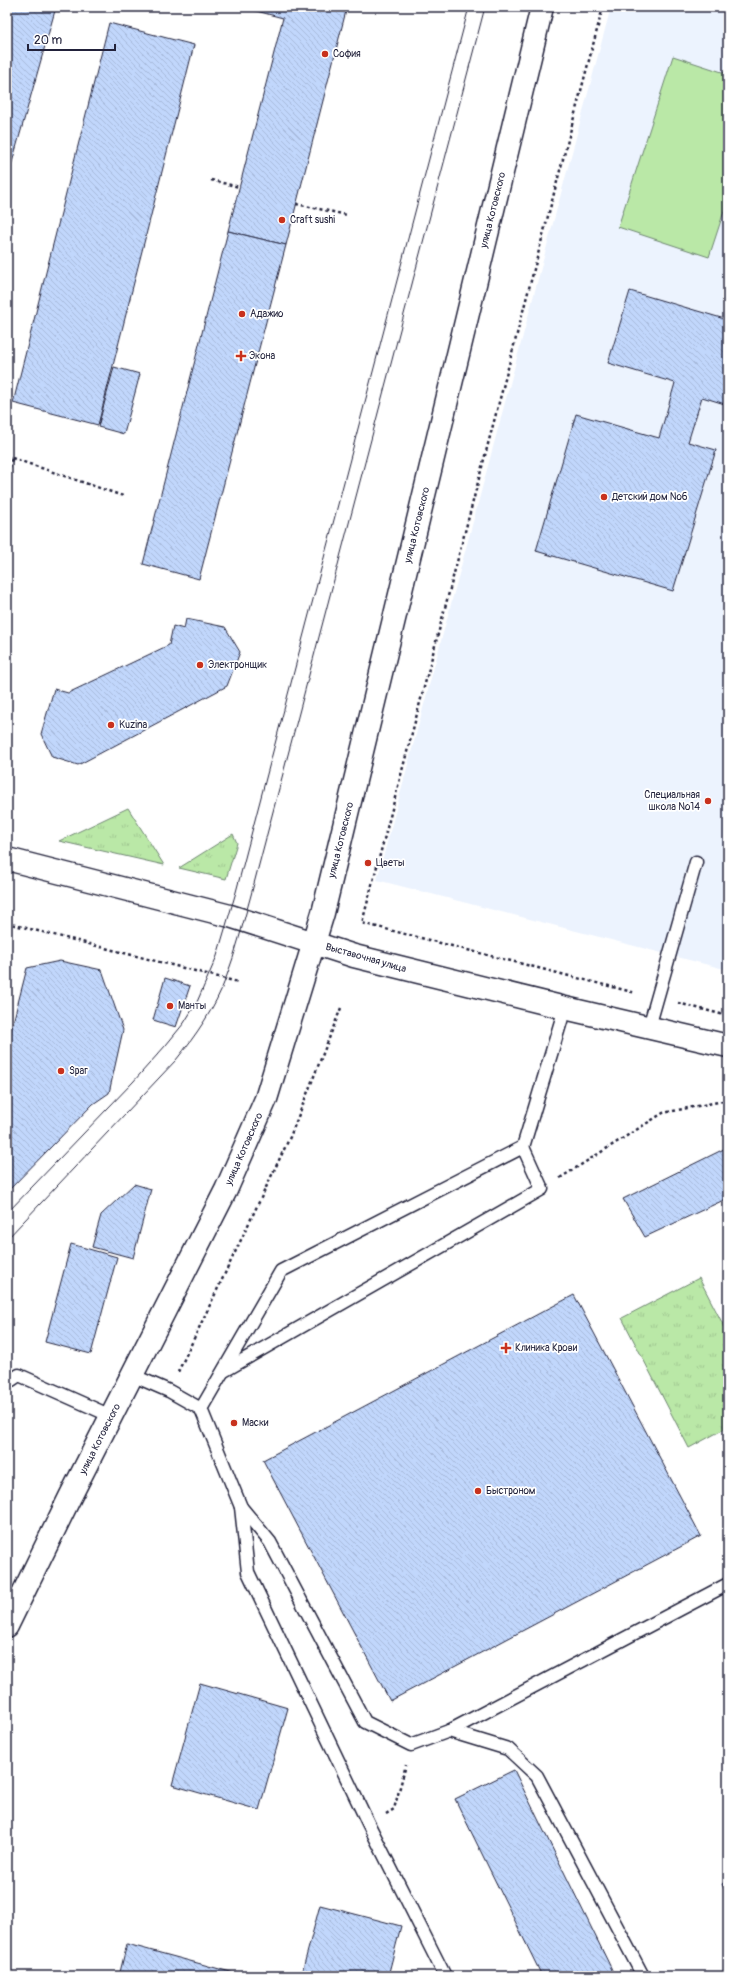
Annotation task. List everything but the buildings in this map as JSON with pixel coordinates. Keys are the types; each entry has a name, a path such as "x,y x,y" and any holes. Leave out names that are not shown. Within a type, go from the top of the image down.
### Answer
{"main road":[{"name":"улица Котовского","path":"7,1626 111,1416 226,1190 266,1099 323,913 542,7"},
{"name":"Выставочная улица","path":"7,859 237,918 354,956 728,1046"}],"lane":[{"path":"649,1027 696,862"},
{"path":"224,1372 542,1189 523,1147 565,1008"},
{"path":"201,1409 282,1271 523,1147"},
{"path":"7,1383 19,1375 111,1416"},
{"path":"132,1375 169,1391 201,1409 241,1507 248,1572 368,1823 445,1976"},
{"path":"241,1507 270,1542 365,1722 411,1744 449,1731 728,1584"},
{"path":"449,1731 508,1749 537,1776 643,1976"}],"path":[{"path":"603,7 362,923 728,1016"},
{"path":"211,180 239,187"},
{"path":"296,204 348,215"},
{"path":"7,457 123,496"},
{"path":"7,477 12,458"},
{"path":"7,923 238,982"},
{"path":"169,1391 290,1137 341,1008"},
{"path":"542,1189 663,1113 728,1100"},
{"path":"394,1809 411,1744"}],"shaded area":[{"name":"Детский дом №6","path":"611,7 728,7 728,970 377,880"}],"green space":[{"path":"673,56 728,74 728,199 709,257 618,227"},
{"path":"128,808 164,865 59,841"},
{"path":"233,834 237,843 226,879 179,868"},
{"path":"699,1278 728,1334 728,1427 689,1448 622,1318"}],"tram line":[{"path":"7,1213 133,1082 184,1023 197,1002 217,956 236,892 469,7"},
{"path":"7,1239 176,1060 204,1021 222,989 236,948 251,895 485,7"}],"place":[{"name":"София","path":"325,54"},
{"name":"Craft sushi","path":"282,220"},
{"name":"Адажио","path":"242,314"},
{"name":"Экона","path":"241,356"},
{"name":"Детский дом №6","path":"604,497"},
{"name":"Электронщик","path":"200,665"},
{"name":"Kuzina","path":"111,725"},
{"name":"Специальная школа №14","path":"708,801"},
{"name":"Цветы","path":"368,863"},
{"name":"Манты","path":"170,1006"},
{"name":"Spar","path":"61,1071"},
{"name":"Клиника Крови","path":"506,1348"},
{"name":"Маски","path":"234,1423"},
{"name":"Быстроном","path":"478,1491"}]}
